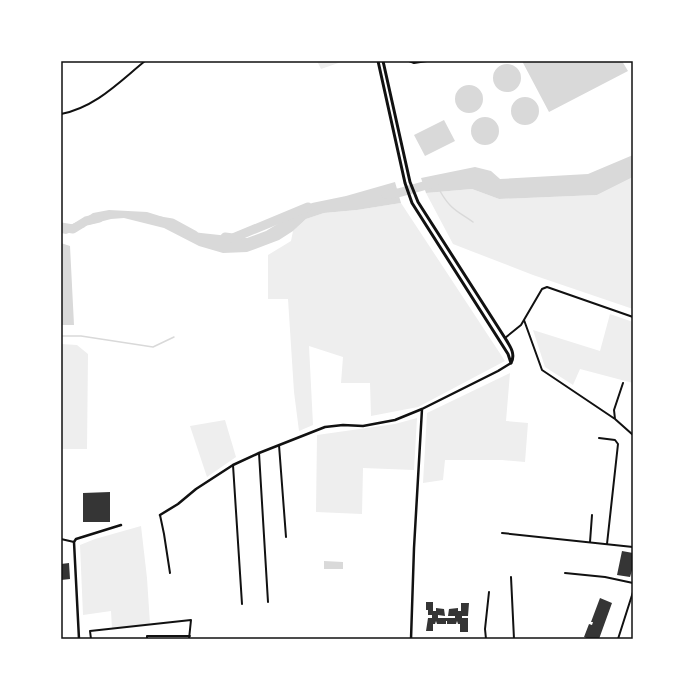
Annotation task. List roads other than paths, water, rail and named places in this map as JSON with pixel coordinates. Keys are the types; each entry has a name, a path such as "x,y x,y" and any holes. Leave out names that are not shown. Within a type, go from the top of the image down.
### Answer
{"main road":[{"path":"378,61 405,183 412,203 508,354 511,363"},
{"path":"384,61 410,182 418,202 506,338 513,351 513,359 511,363"},
{"path":"508,354 513,351"}],"street":[{"path":"61,114 92,103 145,61"},
{"path":"409,61 414,63 427,61"},
{"path":"506,338 521,325 542,289 547,287 633,317"},
{"path":"524,320 542,370 616,419 633,435"},
{"path":"170,573 160,514 178,504 196,489 233,465 325,427 343,425 362,426 395,420 422,409 511,363"},
{"path":"616,419 614,410 623,383"},
{"path":"411,639 414,548 422,409"},
{"path":"599,438 614,440 618,444 607,544"},
{"path":"279,446 286,537"},
{"path":"259,453 268,602"},
{"path":"233,465 242,604"},
{"path":"590,542 592,515"},
{"path":"74,542 76,539 121,525"},
{"path":"502,533 633,547"},
{"path":"61,539 74,542"},
{"path":"74,542 79,639"},
{"path":"565,573 605,577 633,583"},
{"path":"511,577 514,639"},
{"path":"486,639 485,629 489,592"},
{"path":"618,639 633,592"},
{"path":"91,639 90,630 191,620 190,638 148,636 147,639"}],"waterway":[{"path":"386,194 398,193 434,183"},
{"path":"440,191 451,206 473,222"},
{"path":"225,237 233,238 308,207"},
{"path":"61,227 73,229 86,221 99,218"},
{"path":"160,221 172,223 194,235"},
{"path":"61,336 81,336 153,347 174,337"}]}
